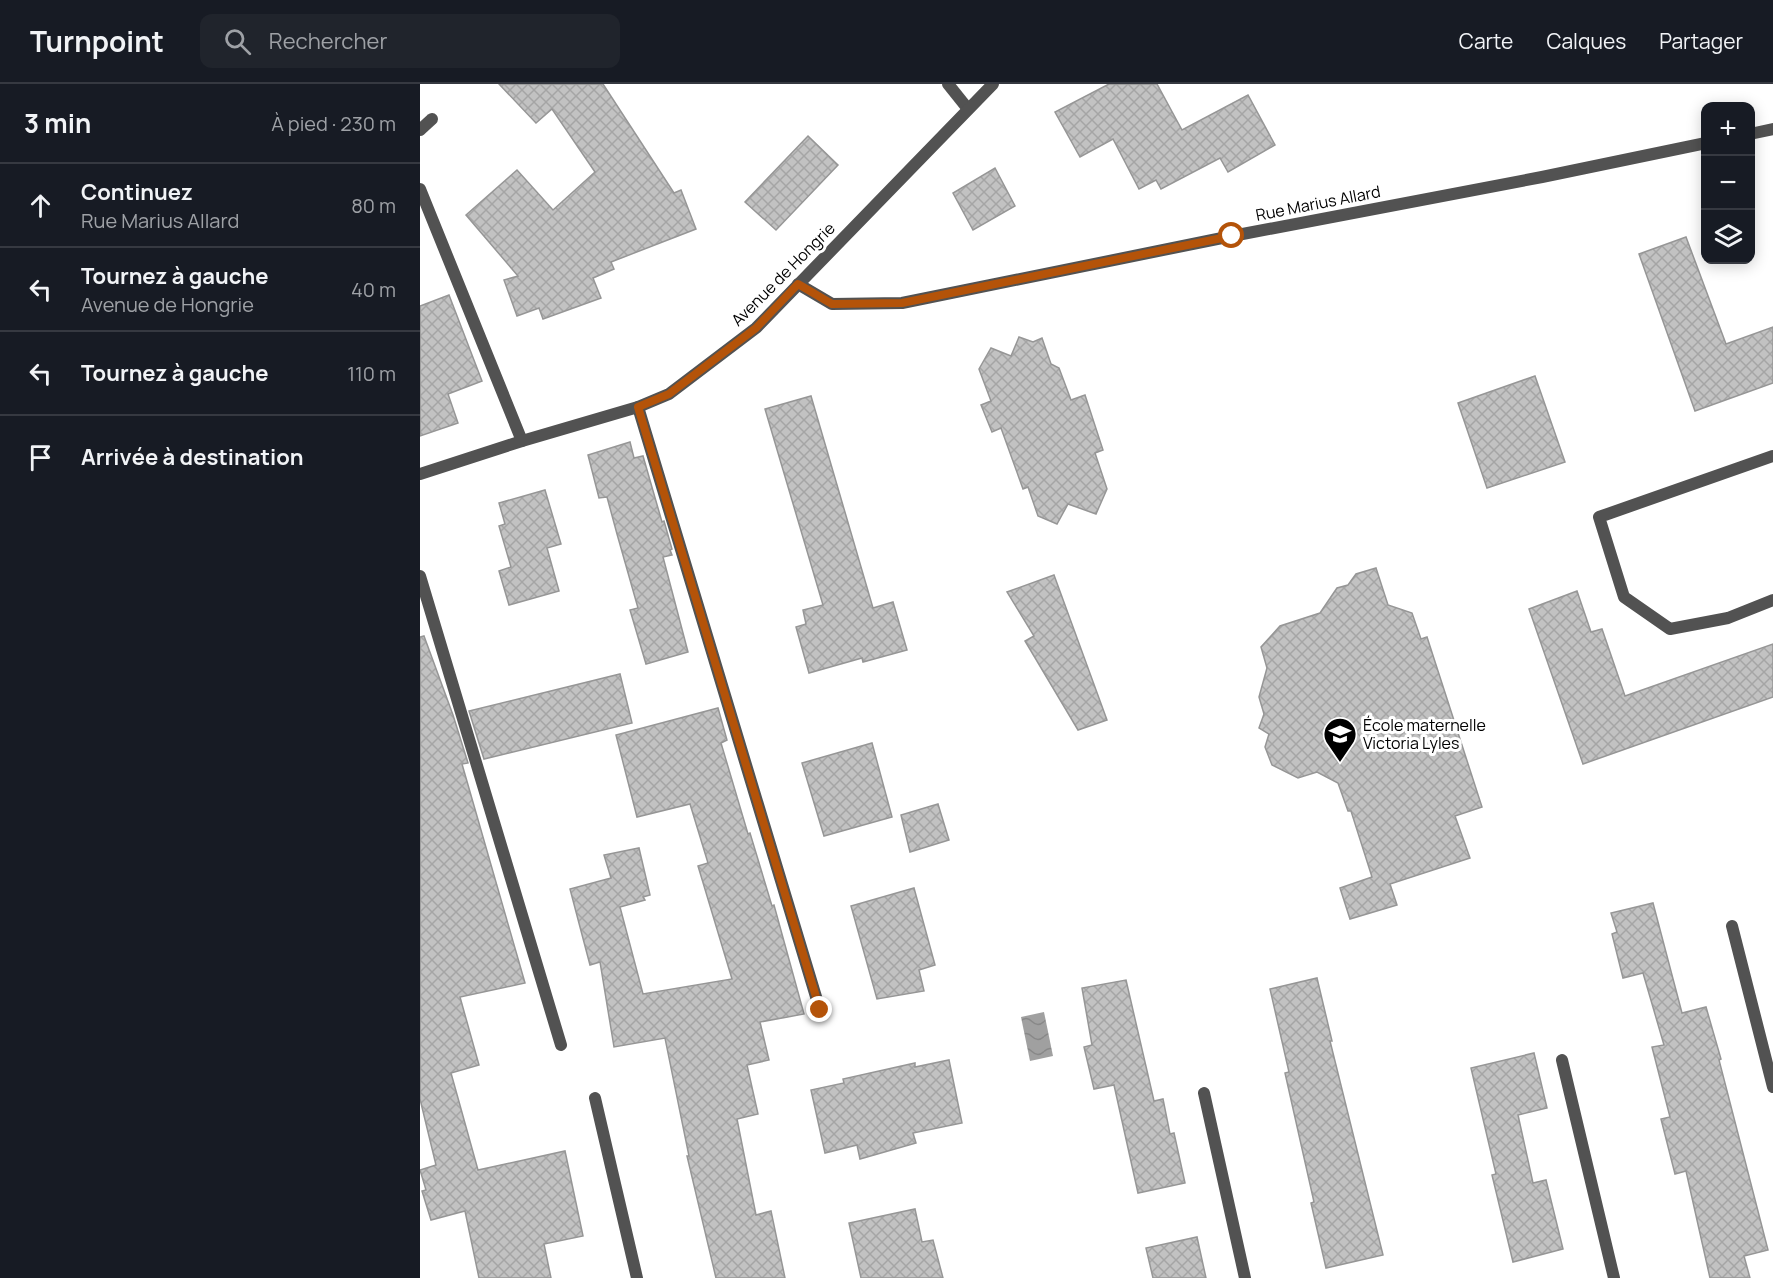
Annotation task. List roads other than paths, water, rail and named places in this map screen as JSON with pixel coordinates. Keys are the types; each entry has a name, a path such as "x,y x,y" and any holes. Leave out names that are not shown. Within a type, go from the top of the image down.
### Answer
{"street":[{"path":"948,84 968,109"},
{"name":"Avenue de Hongrie","path":"420,474 638,407 669,394 756,328 993,84"},
{"path":"420,130 432,119"},
{"path":"1755,133 1773,129"},
{"name":"Rue Marius Allard","path":"798,284 832,304 902,303 1209,240 1542,177 1701,144"},
{"path":"420,189 522,441"},
{"path":"638,407 820,1010"},
{"path":"1773,456 1599,517 1624,597 1670,629 1728,618 1773,600"},
{"path":"420,576 561,1046"},
{"path":"1732,926 1773,1087"},
{"path":"1562,1060 1614,1278"},
{"path":"1204,1093 1245,1278"},
{"path":"595,1098 637,1278"}],"water":[{"path":"1044,1012 1053,1056 1030,1061 1021,1017"}],"place":[{"name":"École maternelle Victoria Lyles","path":"1340,763"}]}
